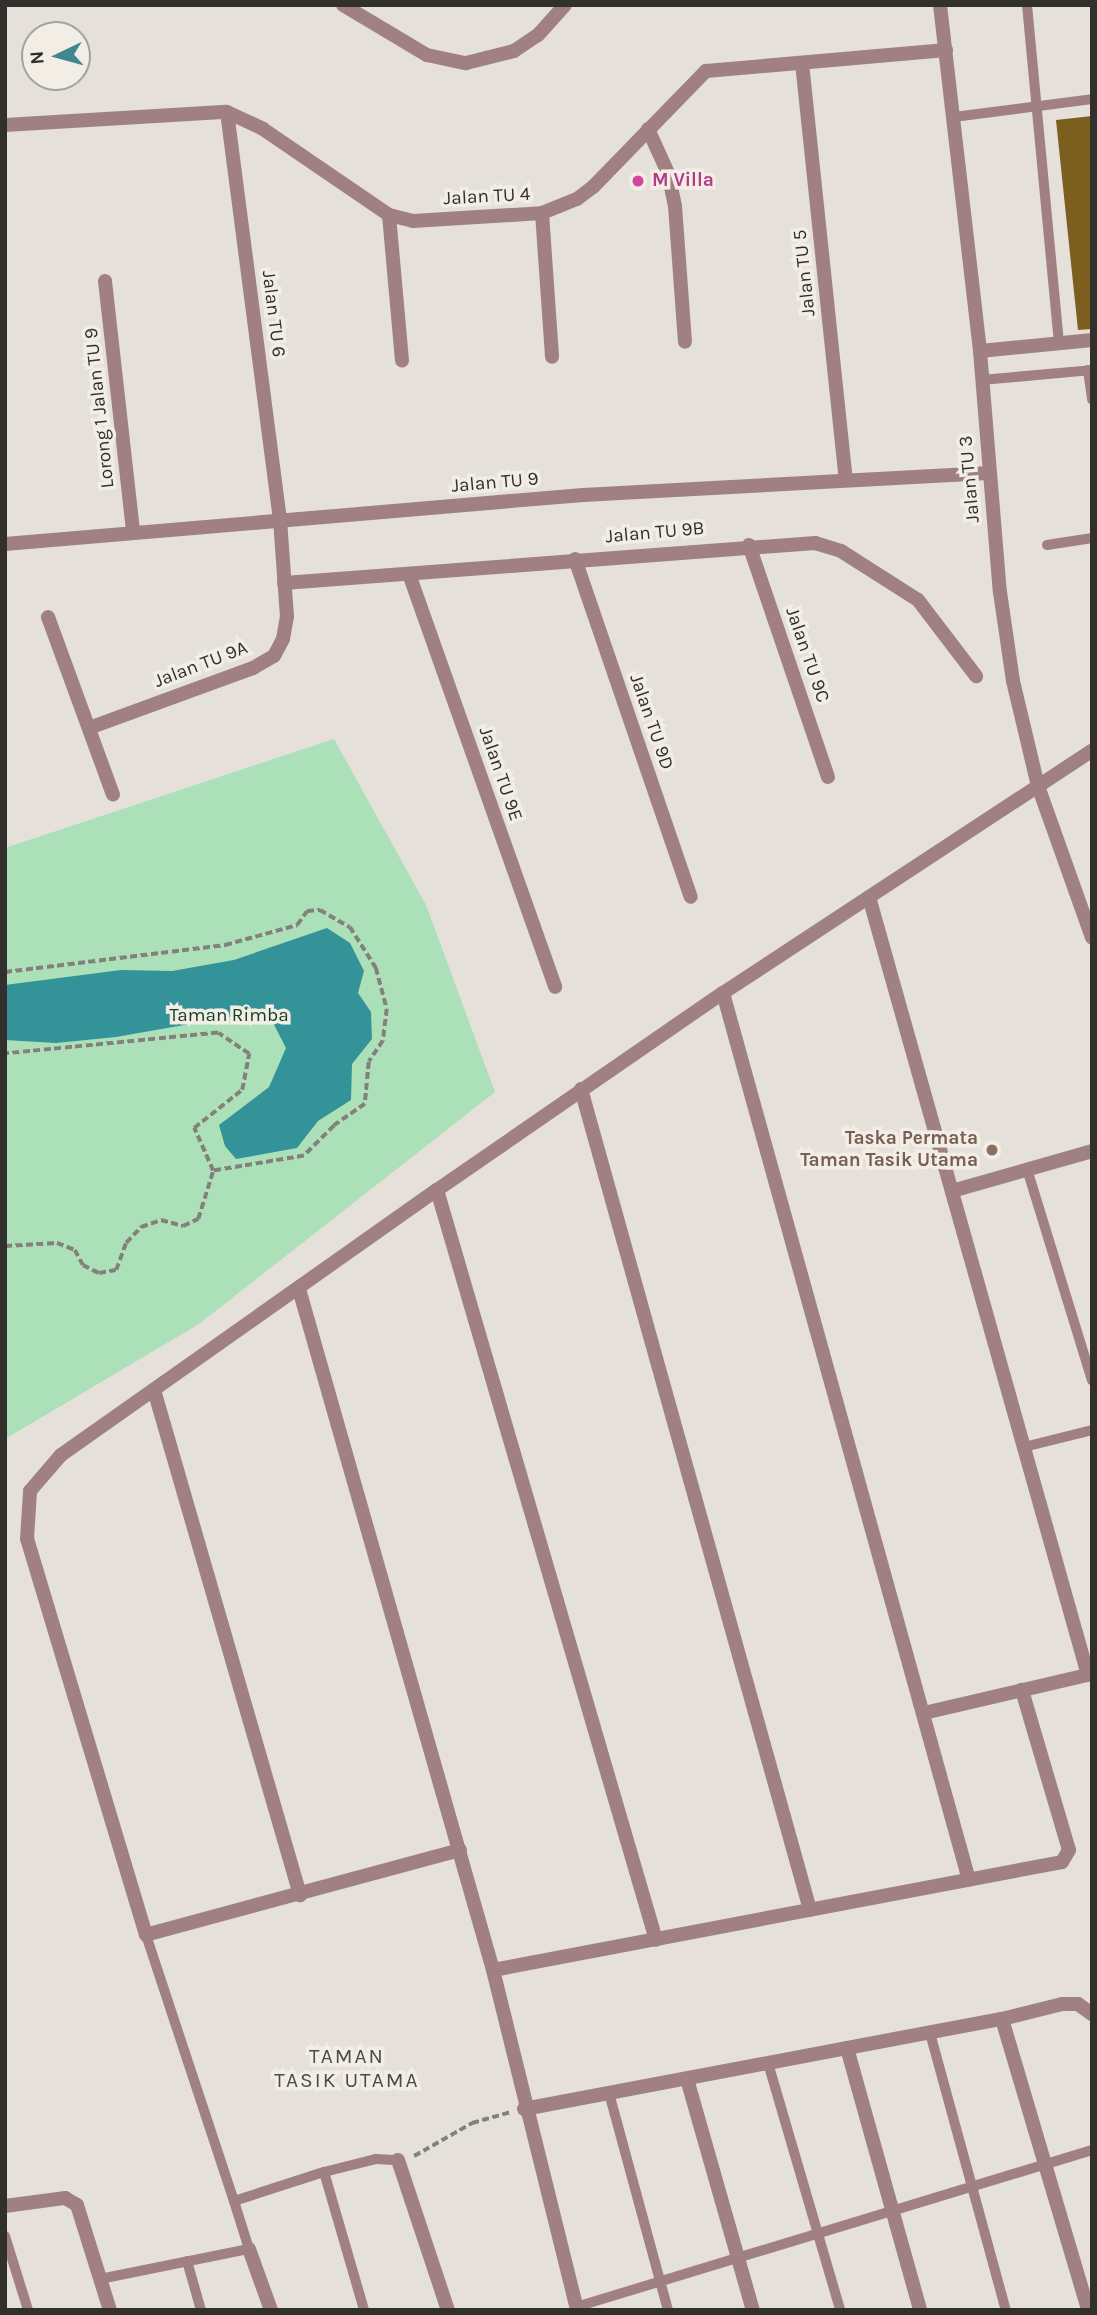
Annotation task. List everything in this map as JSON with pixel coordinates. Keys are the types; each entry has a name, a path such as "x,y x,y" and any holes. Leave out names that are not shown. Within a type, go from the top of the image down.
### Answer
{"street":[{"path":"343,5 427,55 466,63 514,51 538,35 565,5"},
{"name":"Jalan TU 3","path":"940,5 980,351 988,473 1015,694 1038,786 1092,938"},
{"name":"Jalan TU 4","path":"5,125 227,112 263,129 389,215 413,221 542,213 578,199 593,187 706,71 946,50"},
{"name":"Jalan TU 5","path":"802,63 846,480"},
{"name":"Jalan TU 6","path":"227,112 280,520"},
{"path":"648,128 668,173 675,206 685,342"},
{"path":"542,213 552,357"},
{"path":"389,215 402,360"},
{"name":"Lorong 1 Jalan TU 9","path":"105,281 134,531"},
{"path":"980,351 1092,340"},
{"name":"Jalan TU 9","path":"5,544 280,520 846,480 988,473"},
{"name":"Jalan TU 9A","path":"89,728 253,668 274,656 283,639 284,583 280,520"},
{"name":"Jalan TU 9B","path":"284,583 749,545 815,543 841,551 886,576 918,600 976,676"},
{"name":"Jalan TU 9C","path":"749,545 828,778"},
{"name":"Jalan TU 9D","path":"575,559 691,897"},
{"name":"Jalan TU 9E","path":"409,574 555,988"},
{"path":"48,617 113,795"},
{"path":"460,1850 146,1935 27,1539 26,1514 30,1491 43,1472 154,1390 581,1089 1092,751"},
{"path":"869,897 1090,1675 924,1713"},
{"path":"723,993 969,1880"},
{"path":"581,1089 810,1910"},
{"path":"952,1191 1092,1151"},
{"path":"437,1190 656,1940"},
{"path":"299,1289 493,1970 524,2109 577,2308"},
{"path":"154,1390 300,1895"},
{"path":"493,1970 969,1880 1069,1857 1022,1690"},
{"path":"524,2109 1002,2019 1062,2004 1078,2004 1092,2014"},
{"path":"1002,2019 1088,2310"},
{"path":"847,2048 920,2310"},
{"path":"687,2078 753,2310"},
{"path":"398,2160 448,2310"},
{"path":"5,2206 65,2198 77,2205 110,2310"},
{"path":"249,2249 271,2310"}],"lane":[{"path":"1027,5 1040,106 1059,343"},
{"path":"954,117 1092,99"},
{"path":"981,380 1090,370 1092,400"},
{"path":"1047,545 1092,538"},
{"path":"1027,1169 1092,1380"},
{"path":"1024,1447 1092,1430"},
{"path":"100,2279 249,2249 146,1935"},
{"path":"930,2033 1006,2310"},
{"path":"768,2063 840,2310"},
{"path":"609,2093 668,2310"},
{"path":"577,2308 1092,2150"},
{"path":"234,2201 324,2172 376,2159 398,2160"},
{"path":"324,2172 365,2310"},
{"path":"5,2236 28,2310"},
{"path":"187,2262 201,2310"}],"path":[{"path":"5,972 225,945 297,925 307,911 320,910 350,927 376,968 387,1009 383,1041 369,1062 365,1104 334,1126 304,1156 213,1171"},
{"path":"5,1054 218,1033 249,1054 242,1090 194,1128 213,1171 198,1219 183,1226 161,1220 141,1227 126,1243 116,1270 99,1273 83,1265 75,1250 57,1243 5,1246"},
{"path":"398,2160 426,2153 472,2123 524,2109"}],"green space":[{"name":"Taman Rimba","path":"334,739 426,905 495,1092 199,1324 5,1439 5,848"}],"water":[{"path":"327,928 350,943 364,971 358,993 371,1012 372,1039 352,1064 351,1100 318,1121 297,1148 236,1159 225,1146 219,1125 269,1087 286,1048 270,1017 258,1012 116,1037 56,1043 5,1040 5,985 121,970 172,971 234,960"}],"building":[{"path":"1092,116 1092,329 1078,330 1056,120"}],"place":[{"name":"M Villa","path":"638,181"},
{"name":"Taska Permata Taman Tasik Utama","path":"992,1150"}],"district":[{"name":"TAMAN TASIK UTAMA","path":"347,2068"}]}
